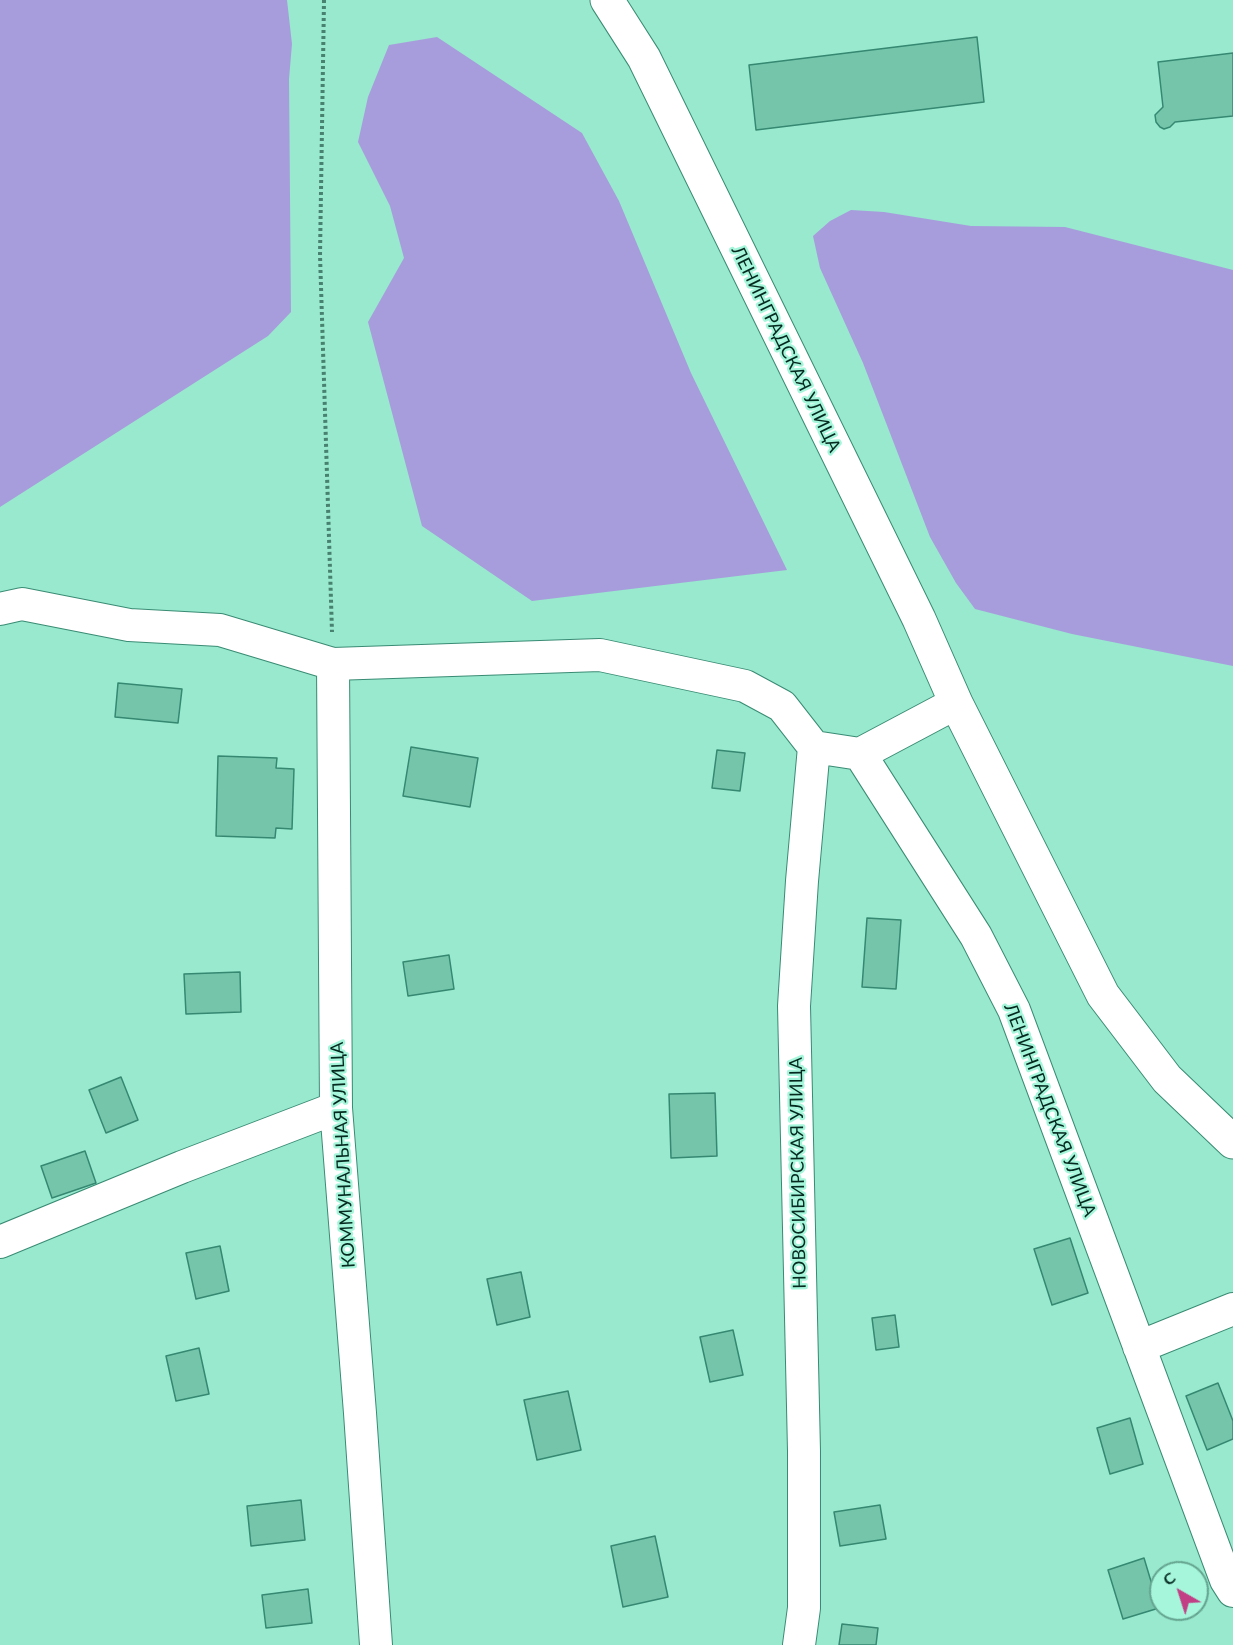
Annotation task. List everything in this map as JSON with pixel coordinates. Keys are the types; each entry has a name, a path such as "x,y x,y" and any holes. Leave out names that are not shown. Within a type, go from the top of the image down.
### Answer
{"main road":[{"name":"ЛЕНИНГРАДСКАЯ УЛИЦА","path":"607,0 644,58 914,609 956,703 1103,995 1167,1079 1233,1142"}],"street":[{"path":"0,609 22,604 129,625 220,630 333,664 600,655 745,686 782,706 814,747 860,754 956,703"},
{"name":"КОММУНАЛЬНАЯ УЛИЦА","path":"333,664 336,1108 376,1645"},
{"name":"НОВОСИБИРСКАЯ УЛИЦА","path":"799,1645 804,1608 804,1451 794,1006 814,747"},
{"name":"ЛЕНИНГРАДСКАЯ УЛИЦА","path":"860,754 976,936 1014,1010 1226,1580 1233,1591"},
{"path":"0,1242 182,1167 336,1108"},
{"path":"1139,1347 1233,1309"}],"path":[{"path":"324,0 320,255 333,664"}],"shaded area":[{"path":"0,0 287,0 292,44 289,79 291,312 268,336 0,507"},
{"path":"437,37 582,133 619,201 691,373 787,570 532,601 422,526 368,322 404,258 390,206 358,142 368,97 389,45"},
{"path":"851,210 884,212 971,226 1065,227 1233,270 1233,666 1072,634 975,609 956,583 930,537 863,363 820,268 813,236 830,221"}],"building":[{"path":"977,37 984,102 756,130 749,65"},
{"path":"1233,53 1233,116 1175,122 1164,129 1160,127 1155,115 1163,107 1158,62"},
{"path":"118,683 182,689 178,723 115,717"},
{"path":"411,747 478,758 470,807 403,796"},
{"path":"717,750 745,753 740,791 712,788"},
{"path":"218,756 277,758 276,768 294,769 292,829 276,828 275,838 216,836"},
{"path":"867,918 901,920 896,989 862,987"},
{"path":"449,955 454,989 408,996 403,962"},
{"path":"240,972 241,1012 186,1014 184,974"},
{"path":"121,1077 138,1120 106,1133 89,1090"},
{"path":"715,1093 717,1156 671,1158 669,1094"},
{"path":"85,1151 96,1183 52,1198 41,1166"},
{"path":"1070,1238 1088,1293 1052,1305 1034,1249"},
{"path":"220,1246 229,1291 196,1299 186,1253"},
{"path":"521,1272 530,1317 497,1325 487,1279"},
{"path":"895,1315 899,1347 876,1350 872,1318"},
{"path":"733,1330 743,1375 710,1382 700,1337"},
{"path":"199,1348 209,1394 176,1401 166,1356"},
{"path":"1218,1383 1233,1421 1233,1439 1207,1450 1186,1396"},
{"path":"568,1391 581,1450 537,1460 524,1400"},
{"path":"1130,1418 1143,1464 1110,1474 1097,1428"},
{"path":"301,1500 305,1540 251,1546 247,1506"},
{"path":"880,1505 886,1539 840,1546 834,1512"},
{"path":"655,1536 668,1597 623,1607 611,1546"},
{"path":"1144,1558 1149,1575 1149,1611 1123,1619 1108,1570"},
{"path":"308,1589 312,1623 266,1628 262,1595"},
{"path":"842,1624 878,1628 876,1645 839,1645"}]}
